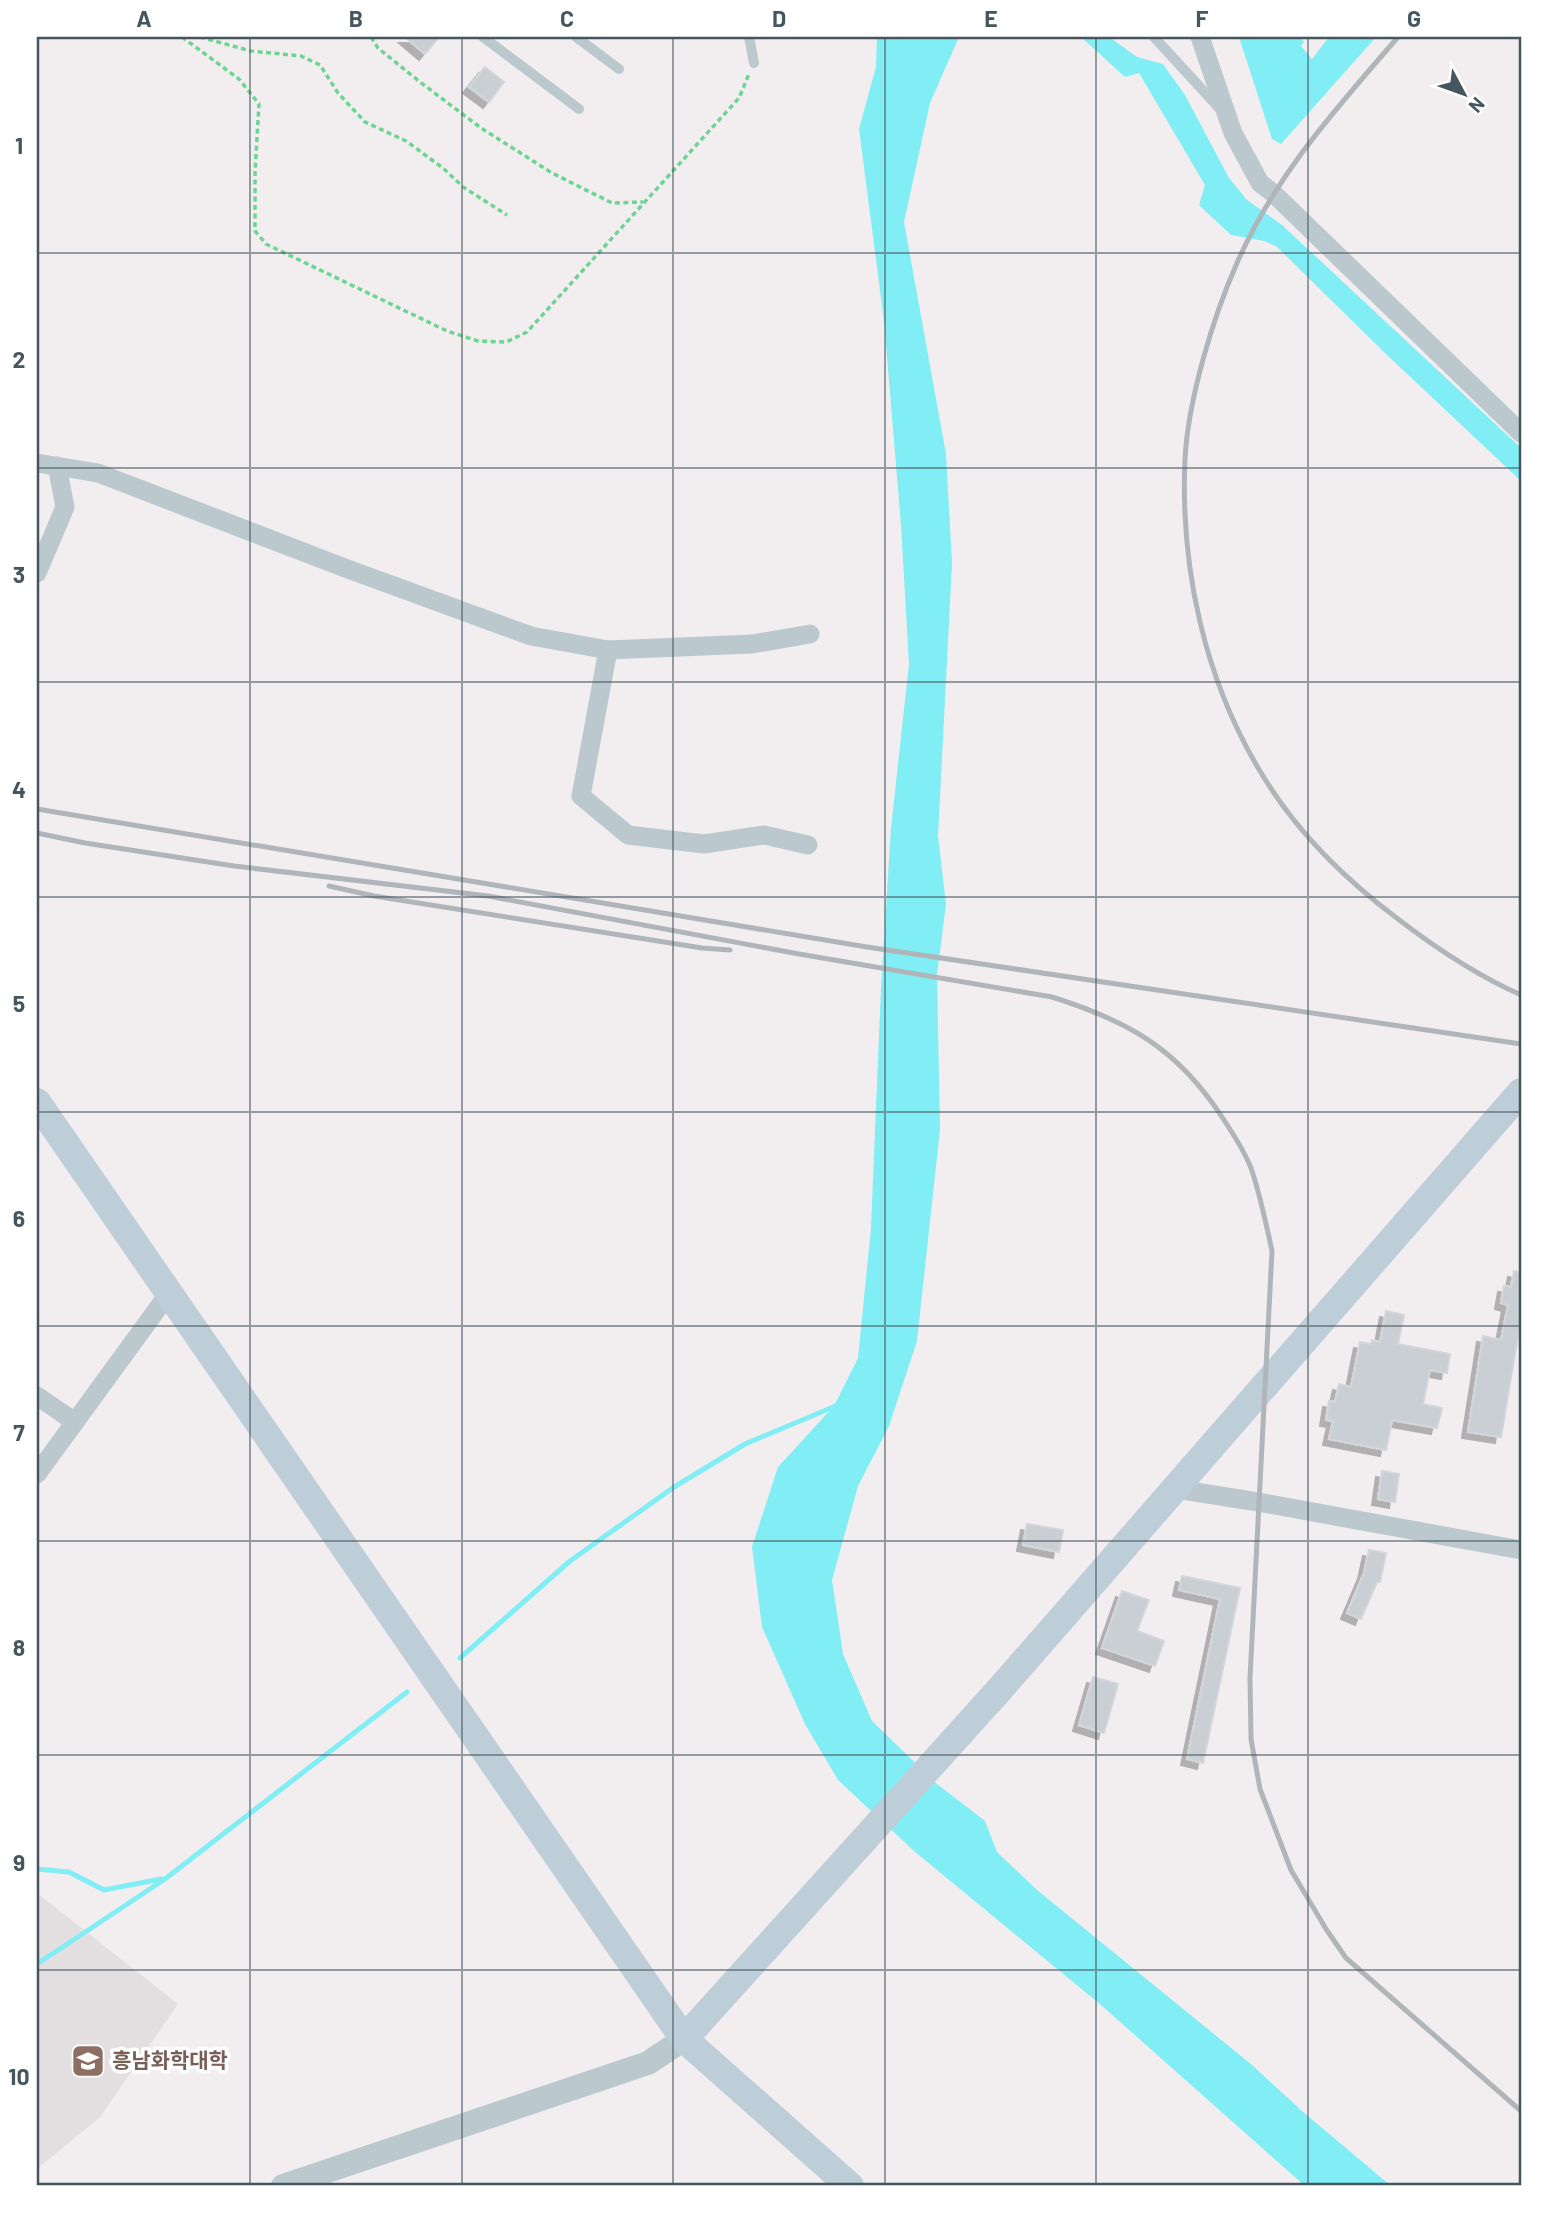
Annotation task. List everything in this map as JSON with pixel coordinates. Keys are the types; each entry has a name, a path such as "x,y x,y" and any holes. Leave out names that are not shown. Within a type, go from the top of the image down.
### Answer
{"main road":[{"path":"684,2039 1000,1689 1521,1092"},
{"path":"37,1102 684,2039 850,2186"}],"street":[{"path":"1200,37 1233,133 1260,183 1521,433"},
{"path":"37,463 98,474 530,636 608,650 752,644 810,634"},
{"path":"37,573 65,507 57,466"},
{"path":"608,650 581,796 628,835 704,844 764,835 807,845"},
{"path":"37,1474 169,1293"},
{"path":"37,1396 75,1422"},
{"path":"1176,1489 1521,1550"},
{"path":"283,2186 648,2063 684,2039"}],"lane":[{"path":"483,37 579,109"},
{"path":"576,37 619,69"},
{"path":"749,37 754,62"},
{"path":"1154,37 1227,116"}],"path":[{"path":"181,37 239,79 259,104 255,172 256,230 266,244 447,331 478,341 506,342 527,332 739,98 754,62"},
{"path":"200,37 251,51 301,56 320,65 338,93 365,122 406,141 443,168 463,187 507,215"},
{"path":"371,37 378,48 481,128 552,173 611,203 643,202"}],"shaded area":[{"name":"흥남화학대학","path":"37,1893 178,2004 100,2117 37,2169"}],"water":[{"path":"877,37 959,37 930,103 904,222 946,454 952,563 938,836 946,904 937,975 940,1129 917,1341 889,1426 858,1486 832,1580 843,1654 872,1721 937,1784 985,1821 997,1852 1037,1890 1252,2065 1391,2186 1305,2186 1101,2005 914,1851 838,1780 805,1724 762,1627 752,1547 778,1467 834,1406 858,1358 871,1228 891,828 909,664 901,525 884,321 859,129 876,67"},
{"path":"1081,37 1109,37 1137,57 1163,64 1185,95 1229,178 1247,200 1282,225 1521,448 1521,481 1276,246 1231,235 1199,205 1205,185 1139,73 1125,77"},
{"path":"1239,37 1300,37 1304,42 1301,46 1312,59 1329,37 1376,37 1281,144 1272,139"}],"building":[{"path":"405,37 439,37 425,54"},
{"path":"485,67 504,82 489,102 469,87"},
{"path":"1514,1271 1521,1272 1521,1318 1501,1437 1468,1432 1483,1336 1501,1340 1508,1305 1501,1303 1504,1286 1511,1287"},
{"path":"1386,1311 1404,1315 1398,1344 1450,1354 1447,1373 1430,1370 1423,1404 1442,1408 1437,1428 1392,1420 1386,1450 1329,1439 1333,1421 1326,1420 1329,1401 1335,1402 1339,1384 1351,1387 1360,1342 1380,1342"},
{"path":"1382,1471 1399,1474 1395,1502 1378,1499"},
{"path":"1027,1524 1063,1530 1059,1552 1023,1545"},
{"path":"1369,1550 1386,1553 1380,1582 1377,1582 1361,1619 1347,1613 1364,1573"},
{"path":"1182,1576 1240,1588 1203,1763 1187,1759 1220,1599 1179,1590"},
{"path":"1122,1591 1149,1600 1137,1631 1164,1641 1155,1666 1102,1648"},
{"path":"1093,1677 1118,1684 1104,1733 1079,1725"}],"waterway":[{"path":"460,1658 570,1561 674,1487 745,1444 838,1405"},
{"path":"37,1964 165,1879 407,1692"},
{"path":"37,1869 69,1872 104,1890 161,1879"}],"railway":[{"path":"1398,37 1330,117 1289,171 1253,231 1228,285 1203,359 1187,436 1185,500 1192,583 1200,624 1226,702 1263,776 1291,816 1341,871 1398,919 1457,961 1521,995"},
{"path":"37,809 867,947 1521,1044"},
{"path":"37,833 234,866 488,896 799,954 1052,997 1127,1027 1168,1055 1205,1093 1245,1155 1257,1188 1272,1251 1250,1678 1251,1739 1260,1789 1291,1870 1346,1958 1521,2111"},
{"path":"329,886 374,896 702,948 730,950"}],"place":[{"name":"흥남화학대학","path":"88,2061"}]}
